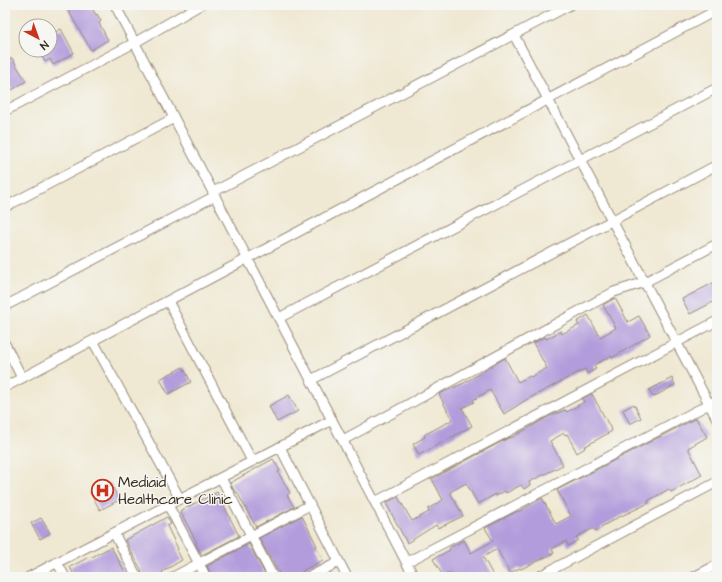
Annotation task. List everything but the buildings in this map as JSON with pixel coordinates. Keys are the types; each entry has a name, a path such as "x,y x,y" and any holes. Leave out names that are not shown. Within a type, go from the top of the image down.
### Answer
{"street":[{"path":"115,5 414,577"},
{"path":"5,111 134,43 200,5"},
{"path":"5,306 570,5"},
{"path":"5,387 717,10"},
{"path":"514,34 677,342 713,402 717,419"},
{"path":"279,318 717,88"},
{"path":"5,207 174,118"},
{"path":"311,380 717,165"},
{"path":"343,440 614,292 645,282 717,244"},
{"path":"168,301 252,462"},
{"path":"375,502 717,321"},
{"path":"93,341 180,499"},
{"path":"5,344 22,378"},
{"path":"407,562 713,402"},
{"path":"29,577 332,420"},
{"path":"280,447 347,577"},
{"path":"221,478 273,577"},
{"path":"538,577 717,482"},
{"path":"168,505 206,577"},
{"path":"173,577 310,505"},
{"path":"114,533 137,577"},
{"path":"57,562 65,577"},
{"path":"309,577 339,562"},
{"path":"694,577 717,565"}],"place":[{"name":"Mediaid Healthcare Clinic","path":"103,491"}]}
